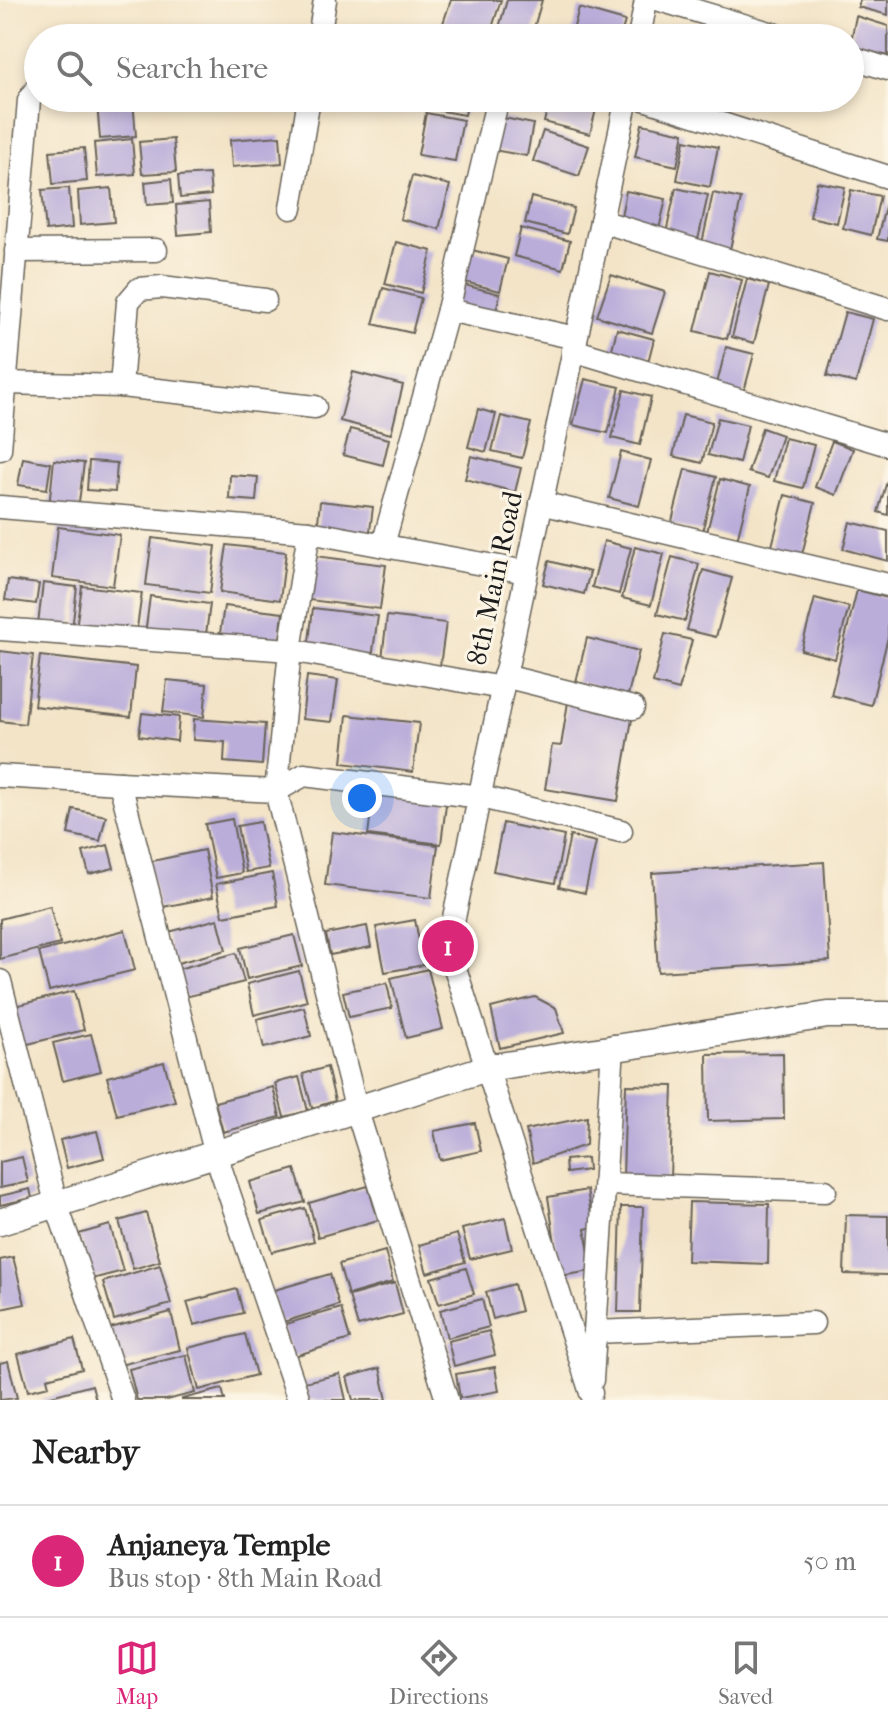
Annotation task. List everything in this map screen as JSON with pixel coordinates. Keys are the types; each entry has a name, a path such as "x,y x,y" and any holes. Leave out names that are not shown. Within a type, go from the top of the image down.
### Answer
{"street":[{"path":"321,24 325,0"},
{"path":"642,24 646,0"},
{"path":"660,0 740,24"},
{"path":"864,61 888,69"},
{"path":"0,449 28,112"},
{"path":"291,208 307,112"},
{"path":"383,545 448,310 495,112"},
{"name":"8th Main Road","path":"591,1397 448,946 624,112"},
{"path":"685,112 888,177"},
{"path":"601,221 888,309"},
{"path":"16,251 156,250"},
{"path":"121,386 128,302 139,289 162,287 265,300"},
{"path":"448,310 575,344 888,445"},
{"path":"5,383 121,386 315,407"},
{"path":"541,503 888,585"},
{"path":"0,507 309,532 526,572"},
{"path":"309,532 290,650 276,791 357,1111 447,1400"},
{"path":"0,629 290,650 503,682 633,708"},
{"path":"0,776 276,791 304,775 481,797 621,831"},
{"path":"120,783 216,1155 299,1400"},
{"path":"0,981 56,1203 123,1400"},
{"path":"0,1222 487,1068 828,1015 888,1015"},
{"path":"591,1397 613,1046"},
{"path":"606,1184 825,1191"},
{"path":"595,1332 813,1323"}],"building":[{"path":"451,0 501,0 493,24 443,24"},
{"path":"507,0 542,0 535,24 500,24"},
{"path":"860,0 888,0 888,15 858,7"},
{"path":"579,8 625,21 624,24 575,24"},
{"path":"856,16 888,26 888,56 864,50 864,24 854,24"},
{"path":"98,112 134,112 136,136 100,139"},
{"path":"546,112 595,112 590,134 544,122"},
{"path":"426,113 463,120 455,161 418,155"},
{"path":"499,117 533,124 527,156 493,150"},
{"path":"642,124 684,133 677,166 635,157"},
{"path":"543,131 589,146 579,176 533,161"},
{"path":"280,136 282,163 232,167 230,140"},
{"path":"132,139 135,174 97,177 94,143"},
{"path":"173,139 176,172 142,174 139,142"},
{"path":"685,140 718,147 710,187 677,180"},
{"path":"84,148 87,181 53,184 50,151"},
{"path":"209,174 211,195 180,198 178,176"},
{"path":"412,176 450,185 439,229 400,219"},
{"path":"171,179 173,203 147,205 145,182"},
{"path":"817,182 845,187 837,223 810,217"},
{"path":"69,188 72,228 46,231 42,190"},
{"path":"111,188 114,222 80,225 78,191"},
{"path":"676,188 708,195 698,240 666,233"},
{"path":"851,190 880,196 871,235 843,228"},
{"path":"626,191 666,199 659,229 620,221"},
{"path":"713,193 741,199 729,254 701,248"},
{"path":"888,195 888,241 877,239"},
{"path":"531,197 574,208 567,234 525,223"},
{"path":"209,202 211,232 178,235 176,205"},
{"path":"521,228 570,241 563,269 514,256"},
{"path":"396,242 432,251 421,293 385,284"},
{"path":"468,249 508,259 500,291 461,281"},
{"path":"710,271 742,280 727,339 695,331"},
{"path":"611,275 665,292 652,333 597,316"},
{"path":"747,279 769,285 754,343 732,337"},
{"path":"460,284 500,294 495,316 454,306"},
{"path":"383,288 421,298 412,333 373,324"},
{"path":"845,312 873,319 856,383 827,376"},
{"path":"617,329 654,339 648,362 611,353"},
{"path":"726,347 754,354 742,399 715,392"},
{"path":"353,372 403,385 391,434 340,421"},
{"path":"585,379 620,387 608,433 573,425"},
{"path":"624,390 651,397 640,445 612,438"},
{"path":"478,409 496,414 486,452 468,447"},
{"path":"683,415 712,422 702,463 673,456"},
{"path":"501,416 531,423 522,458 492,451"},
{"path":"718,418 748,425 739,463 708,455"},
{"path":"762,428 782,435 768,478 748,472"},
{"path":"350,429 389,439 383,465 343,455"},
{"path":"785,438 814,445 803,488 774,481"},
{"path":"832,441 853,449 836,495 815,487"},
{"path":"621,452 651,460 639,506 609,498"},
{"path":"471,456 521,468 515,492 465,479"},
{"path":"23,458 51,463 47,489 18,485"},
{"path":"54,460 84,463 78,510 49,507"},
{"path":"89,461 117,463 115,492 87,490"},
{"path":"685,469 716,477 702,532 671,525"},
{"path":"230,475 258,477 256,501 229,499"},
{"path":"720,479 750,487 737,540 707,532"},
{"path":"888,481 888,515 878,512"},
{"path":"785,495 815,503 800,562 770,554"},
{"path":"320,501 373,507 369,539 317,533"},
{"path":"850,522 888,531 888,561 843,549"},
{"path":"58,527 120,535 113,586 52,578"},
{"path":"152,538 216,546 210,593 146,585"},
{"path":"604,541 631,548 619,594 592,587"},
{"path":"227,545 286,552 280,600 220,592"},
{"path":"635,547 664,554 651,605 622,598"},
{"path":"315,556 386,565 380,609 309,600"},
{"path":"672,557 699,564 685,621 657,614"},
{"path":"549,561 590,572 584,594 543,584"},
{"path":"703,570 732,578 716,637 687,630"},
{"path":"8,580 39,584 36,604 5,600"},
{"path":"43,583 77,587 72,629 38,624"},
{"path":"82,586 142,593 136,635 76,628"},
{"path":"857,590 888,598 888,637 871,705 831,695"},
{"path":"150,596 210,604 205,642 145,635"},
{"path":"815,598 849,607 835,659 801,650"},
{"path":"224,606 283,613 279,647 219,640"},
{"path":"313,608 378,616 372,658 308,650"},
{"path":"387,616 446,623 440,666 382,659"},
{"path":"665,634 692,640 679,690 653,683"},
{"path":"587,638 639,651 628,695 576,682"},
{"path":"0,651 33,655 25,724 0,721"},
{"path":"40,656 136,667 131,717 34,706"},
{"path":"307,676 338,680 332,722 302,719"},
{"path":"167,680 207,684 204,717 163,712"},
{"path":"568,702 633,713 618,801 545,789 552,745 561,746"},
{"path":"142,713 179,717 177,741 139,736"},
{"path":"347,715 419,723 413,772 342,763"},
{"path":"194,719 265,724 262,765 224,762 225,742 193,740"},
{"path":"374,788 447,797 441,844 368,835"},
{"path":"73,809 106,816 100,841 68,834"},
{"path":"232,819 242,873 216,878 205,824"},
{"path":"260,822 269,868 246,872 237,826"},
{"path":"503,823 564,836 555,883 493,871"},
{"path":"332,832 438,845 431,898 325,885"},
{"path":"570,836 596,842 585,893 559,887"},
{"path":"108,845 114,868 89,874 83,852"},
{"path":"204,850 213,897 158,908 148,862"},
{"path":"824,862 830,961 658,972 652,873"},
{"path":"272,873 278,906 223,916 216,884"},
{"path":"50,906 60,944 0,959 0,919"},
{"path":"218,919 226,950 174,964 165,933"},
{"path":"415,920 424,965 385,972 376,927"},
{"path":"367,926 371,947 330,955 326,934"},
{"path":"125,930 135,970 49,991 39,952"},
{"path":"294,935 302,966 247,979 240,948"},
{"path":"236,953 244,982 185,997 178,969"},
{"path":"428,969 443,1029 406,1038 391,978"},
{"path":"299,971 307,1001 254,1015 247,984"},
{"path":"387,983 392,1008 349,1017 343,992"},
{"path":"74,991 84,1030 20,1046 11,1007"},
{"path":"535,997 556,1008 564,1033 500,1048 491,1008"},
{"path":"304,1007 311,1036 264,1048 257,1019"},
{"path":"91,1034 101,1071 63,1081 53,1043"},
{"path":"783,1053 784,1119 708,1121 707,1054"},
{"path":"164,1062 175,1101 117,1115 107,1077"},
{"path":"327,1067 335,1101 312,1108 303,1074"},
{"path":"299,1077 308,1111 284,1117 275,1083"},
{"path":"626,1085 673,1086 670,1178 623,1176"},
{"path":"273,1087 280,1117 223,1132 215,1102"},
{"path":"587,1117 586,1145 533,1163 526,1130"},
{"path":"475,1123 481,1151 440,1160 434,1131"},
{"path":"97,1131 104,1158 67,1168 60,1140"},
{"path":"22,1157 28,1182 0,1188 0,1162"},
{"path":"587,1158 588,1170 566,1173 565,1160"},
{"path":"295,1169 305,1202 259,1214 250,1182"},
{"path":"368,1186 378,1220 318,1237 309,1203"},
{"path":"30,1189 32,1198 0,1205 0,1196"},
{"path":"587,1190 593,1227 585,1229 592,1271 560,1276 548,1197"},
{"path":"689,1202 769,1204 768,1264 687,1261"},
{"path":"621,1207 643,1207 640,1312 618,1312"},
{"path":"305,1208 314,1241 272,1252 262,1220"},
{"path":"146,1213 160,1261 133,1269 119,1221"},
{"path":"846,1215 888,1216 888,1275 844,1274"},
{"path":"505,1218 512,1249 470,1259 462,1229"},
{"path":"110,1225 123,1271 92,1279 79,1234"},
{"path":"457,1234 465,1262 427,1273 419,1245"},
{"path":"385,1251 393,1282 348,1295 339,1264"},
{"path":"13,1257 25,1304 1,1309 0,1260"},
{"path":"160,1265 171,1304 114,1320 103,1282"},
{"path":"466,1268 474,1294 439,1304 431,1278"},
{"path":"330,1274 339,1305 280,1323 271,1291"},
{"path":"395,1283 403,1314 358,1326 349,1296"},
{"path":"514,1284 521,1311 493,1319 486,1292"},
{"path":"237,1289 243,1313 194,1325 187,1302"},
{"path":"482,1299 489,1327 447,1338 440,1310"},
{"path":"341,1308 350,1339 291,1357 282,1325"},
{"path":"171,1312 180,1350 120,1365 110,1328"},
{"path":"489,1331 495,1355 454,1366 448,1341"},
{"path":"245,1334 256,1375 199,1390 188,1348"},
{"path":"74,1339 82,1369 47,1378 49,1386 28,1391 18,1354"},
{"path":"186,1355 195,1393 166,1400 137,1400 129,1369"},
{"path":"8,1361 17,1398 0,1400 0,1363"},
{"path":"495,1367 499,1391 460,1398 456,1374"},
{"path":"380,1368 387,1400 353,1400 347,1377"},
{"path":"340,1374 346,1400 308,1400 304,1382"},
{"path":"92,1385 96,1400 40,1399"},
{"path":"222,1389 225,1400 182,1400 182,1399"}],"place":[{"name":"Anjaneya Temple","path":"448,946"}]}
